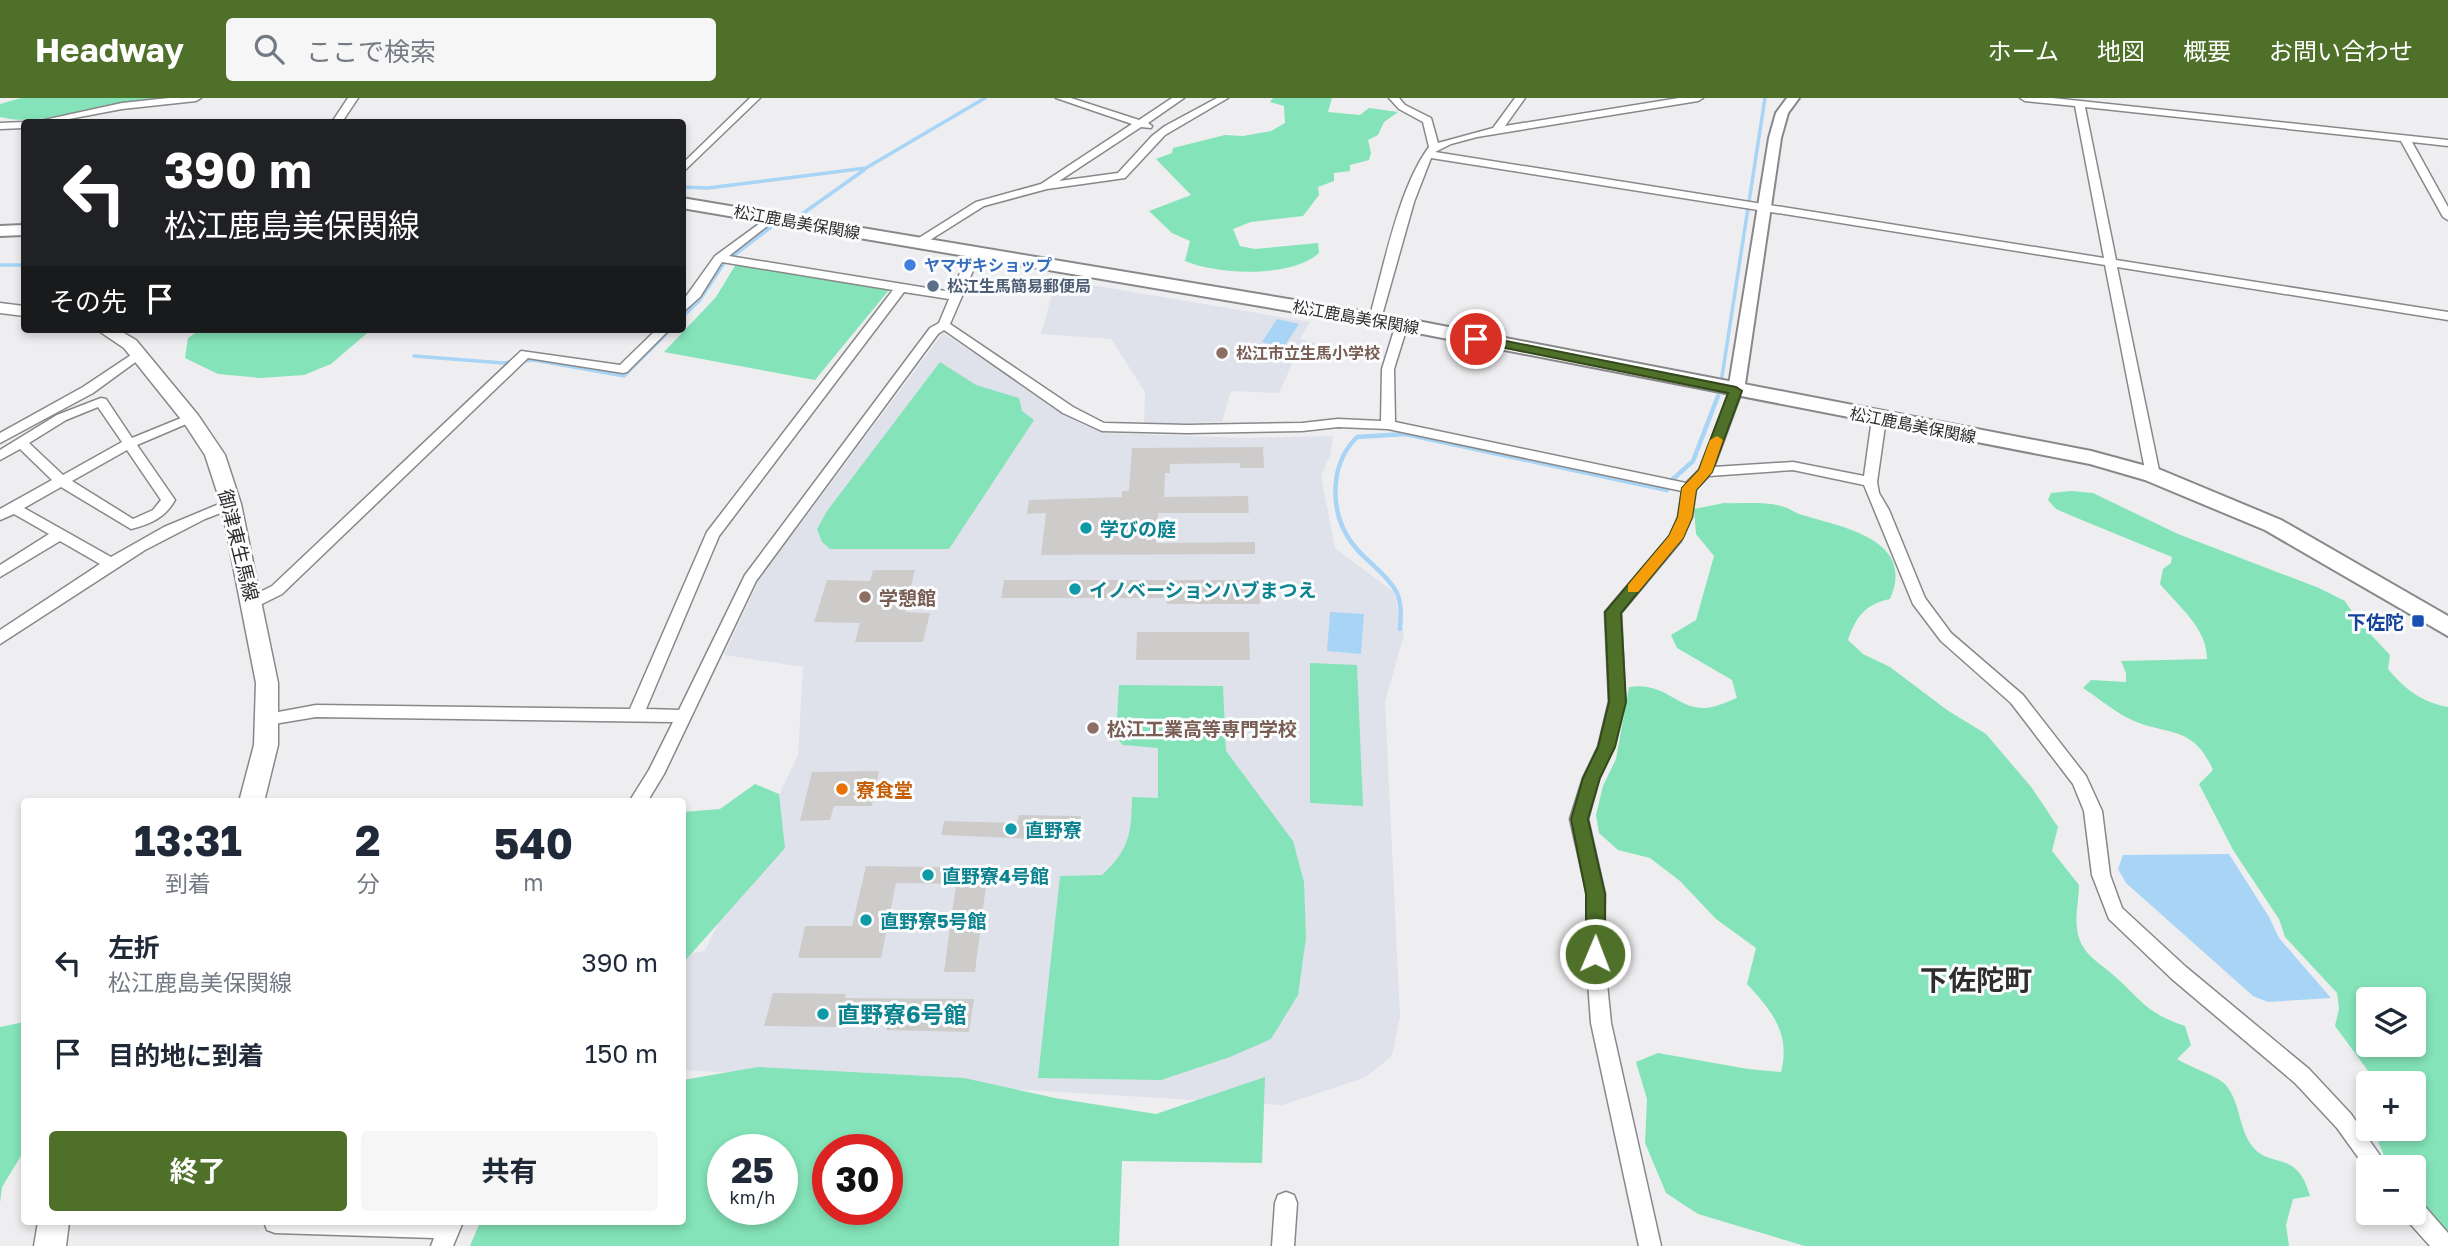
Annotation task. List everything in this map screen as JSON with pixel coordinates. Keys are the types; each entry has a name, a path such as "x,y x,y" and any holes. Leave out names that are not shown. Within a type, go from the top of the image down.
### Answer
{"main road":[{"name":"松江鹿島美保関線","path":"686,205 1375,319 1879,419 2091,458 2154,475 2273,525 2448,626"},
{"path":"0,231 21,230"},
{"path":"0,308 21,311"},
{"name":"御津東生馬線","path":"117,333 130,344 191,419 215,456 231,504 253,602 267,682 266,746 252,798"},
{"path":"50,1246 54,1225"}],"street":[{"path":"55,119 122,106 196,98"},
{"path":"339,119 353,98"},
{"path":"686,166 755,98"},
{"path":"1060,98 1162,132"},
{"path":"1045,186 1179,98"},
{"path":"918,243 980,204 1045,186 1121,176 1129,171 1140,153 1162,132 1223,98"},
{"path":"1375,319 1414,188 1431,151 1428,120 1402,107 1394,98"},
{"path":"1496,131 1520,98"},
{"path":"1431,151 1496,131 1698,98"},
{"path":"1650,1246 1601,1023 1595,954 1595,894 1579,819 1591,778 1606,747 1618,702 1613,612 1675,538 1685,517 1689,488 1705,472 1736,391 1782,113 1793,98"},
{"path":"2025,98 2448,144"},
{"path":"2079,104 2154,475"},
{"path":"0,127 21,125"},
{"path":"2405,139 2448,217"},
{"path":"1431,151 1766,208 2448,316"},
{"path":"686,306 724,259 771,218"},
{"path":"640,798 656,774 750,579 934,331 944,325 954,296 975,252"},
{"path":"724,259 954,296"},
{"path":"636,715 712,535 901,288"},
{"path":"1388,425 1388,369 1402,324"},
{"path":"944,325 1068,410 1102,427 1302,427 1338,422 1388,425 1689,488"},
{"path":"253,602 277,590 525,354 623,369 660,333"},
{"path":"0,439 88,390 137,355"},
{"path":"0,456 21,443 85,405 101,402 168,500 165,506 146,521 131,524 61,481 21,443"},
{"path":"6,511 129,444 191,419"},
{"path":"1879,419 1870,482 1918,600 1928,617 2017,699 2080,781 2093,811 2101,875 2115,913 2179,973 2302,1076 2344,1121 2369,1155"},
{"path":"1705,472 1793,466 1870,482"},
{"path":"0,638 151,538 198,515 231,504"},
{"path":"6,511 111,564"},
{"path":"0,572 58,535"},
{"path":"268,719 316,711 684,716"},
{"path":"1283,1246 1286,1203"},
{"path":"327,1225 448,1232"},
{"path":"2426,1225 2445,1246"}],"shaded area":[{"name":"松江市立生馬小学校","path":"1056,279 1310,322 1300,339 1327,346 1320,360 1293,362 1279,393 1231,391 1222,422 1144,424 1145,392 1111,339 1041,334"},
{"name":"松江工業高等専門学校","path":"943,333 1081,424 1106,433 1244,438 1333,436 1330,456 1321,476 1335,548 1394,592 1404,635 1385,701 1400,1016 1392,1056 1366,1077 1282,1105 686,1070 686,953 705,951 798,755 803,667 724,655 760,578"}],"green space":[{"path":"21,98 184,98 115,105 21,120 0,117 0,104"},
{"path":"1273,98 1332,98 1328,112 1360,115 1369,108 1398,112 1384,122 1378,135 1368,140 1371,153 1369,160 1350,165 1350,171 1334,173 1334,181 1318,187 1319,195 1303,216 1251,222 1233,229 1240,246 1255,249 1318,243 1319,253 1291,267 1254,272 1216,269 1185,261 1190,241 1172,233 1149,211 1191,195 1156,159 1172,153 1173,148 1225,135 1243,136 1271,131 1285,123 1284,106 1270,102"},
{"path":"736,264 889,290 815,380 664,352 682,333 686,333 686,329 716,297"},
{"path":"195,333 367,333 331,364 304,375 260,378 218,374 185,358 188,338"},
{"path":"940,362 976,385 1019,398 1022,411 1034,420 949,549 830,549 822,542 817,529 827,511"},
{"path":"2051,493 2093,493 2178,534 2319,588 2345,601 2358,621 2390,655 2388,669 2394,676 2422,698 2448,707 2448,1235 2426,1213 2426,1155 2384,1155 2378,1142 2426,1141 2426,1071 2368,1071 2358,1057 2426,1057 2426,987 2356,987 2356,1054 2335,1026 2339,1009 2337,993 2285,937 2279,919 2233,850 2199,784 2213,770 2205,755 2186,737 2138,723 2083,688 2091,680 2126,682 2121,661 2207,659 2206,648 2197,628 2160,584 2163,569 2171,563 2172,557 2056,509 2048,500"},
{"path":"1724,503 1777,505 1853,531 1870,538 1884,549 1893,562 1896,578 1890,599 1874,604 1863,612 1848,640 1863,654 1890,667 1947,710 1986,734 2032,788 2058,827 2052,851 2079,885 2077,923 2082,945 2149,1008 2185,1026 2191,1045 2177,1059 2225,1084 2234,1099 2253,1147 2268,1157 2291,1166 2305,1181 2310,1196 2293,1199 2286,1225 2289,1246 1805,1246 1698,1214 1666,1193 1645,1143 1647,1099 1636,1062 1658,1053 1781,1072 1783,1058 1777,1024 1747,984 1756,948 1716,919 1680,881 1650,858 1618,850 1599,833 1596,815 1603,786 1616,759 1629,687 1652,688 1694,707 1716,706 1737,698 1732,680 1677,648 1671,635 1696,620 1714,556 1696,534 1694,509"},
{"path":"1310,663 1357,665 1363,806 1310,803"},
{"path":"1119,685 1223,686 1226,751 1293,841 1304,882 1306,938 1298,995 1271,1039 1230,1057 1161,1080 1038,1078 1060,876 1102,875 1124,849 1131,821 1132,797 1158,798 1158,748 1123,745 1116,737"},
{"path":"755,784 779,794 785,848 686,960 686,812 720,809"},
{"path":"21,1023 21,1156 2,1187 0,1203 0,1027"},
{"path":"758,1067 964,1078 1055,1098 1156,1114 1265,1077 1262,1163 1122,1161 1119,1246 470,1246 479,1225 686,1225 686,1079"}],"water":[{"path":"1277,319 1299,324 1284,347 1262,342"},
{"path":"1330,612 1364,614 1361,654 1327,651"},
{"path":"2229,854 2269,917 2279,938 2331,998 2268,1002 2253,996 2126,883 2118,869 2123,855"}],"building":[{"name":"松江工業高等専門学校","path":"1263,447 1264,468 1240,468 1240,463 1170,464 1170,473 1165,473 1164,497 1248,496 1249,513 1158,513 1156,543 1255,542 1255,554 1041,555 1046,513 1027,514 1029,500 1122,497 1122,491 1129,491 1132,448"},
{"name":"学憩館","path":"873,570 915,570 905,612 930,613 923,642 855,642 860,623 814,622 827,580 870,581"},
{"path":"1004,580 1259,580 1260,604 1167,604 1167,598 1001,598"},
{"path":"1137,632 1249,632 1250,660 1136,660"},
{"name":"寮食堂","path":"879,771 872,806 834,806 830,820 800,821 812,772"},
{"name":"直野寮","path":"1019,815 1081,816 1078,841 941,835 944,821 1017,823"},
{"path":"866,866 994,868 991,885 986,885 975,972 944,972 956,884 896,883 881,958 798,958 805,926 852,926"},
{"path":"773,993 846,994 845,998 974,999 969,1032 886,1030 888,1022 841,1022 839,1027 764,1026"}],"waterway":[{"path":"686,187 708,188 866,168 985,98"},
{"path":"1721,383 1765,98"},
{"path":"802,214 864,170"},
{"path":"686,313 699,301 724,263 771,227"},
{"path":"0,265 21,265"},
{"path":"414,356 503,363 534,360 624,376 667,333"},
{"path":"1400,629 1401,614 1396,591 1355,547 1340,521 1335,491 1337,476 1341,462 1357,437 1405,434 1667,490 1672,480 1693,461 1718,396"}],"slow traffic":[{"path":"1633,589 1675,538 1685,517 1689,488 1705,472 1717,440"}],"place":[{"name":"ヤマザキショップ","path":"910,265"},
{"name":"松江生馬簡易郵便局","path":"933,286"},
{"name":"松江市立生馬小学校","path":"1222,353"},
{"name":"学びの庭","path":"1086,528"},
{"name":"イノベーションハブまつえ","path":"1075,589"},
{"name":"学憩館","path":"865,597"},
{"name":"下佐陀","path":"2418,621"},
{"name":"松江工業高等専門学校","path":"1093,728"},
{"name":"寮食堂","path":"842,789"},
{"name":"直野寮","path":"1011,829"},
{"name":"直野寮4号館","path":"928,875"},
{"name":"直野寮5号館","path":"866,920"},
{"name":"直野寮6号館","path":"823,1014"}],"district":[{"name":"下佐陀町","path":"1976,979"}],"route":[{"path":"1476,339 1736,391 1705,472 1689,488 1685,517 1675,538 1613,612 1618,702 1606,747 1591,778 1579,819 1595,894 1595,954"}]}
